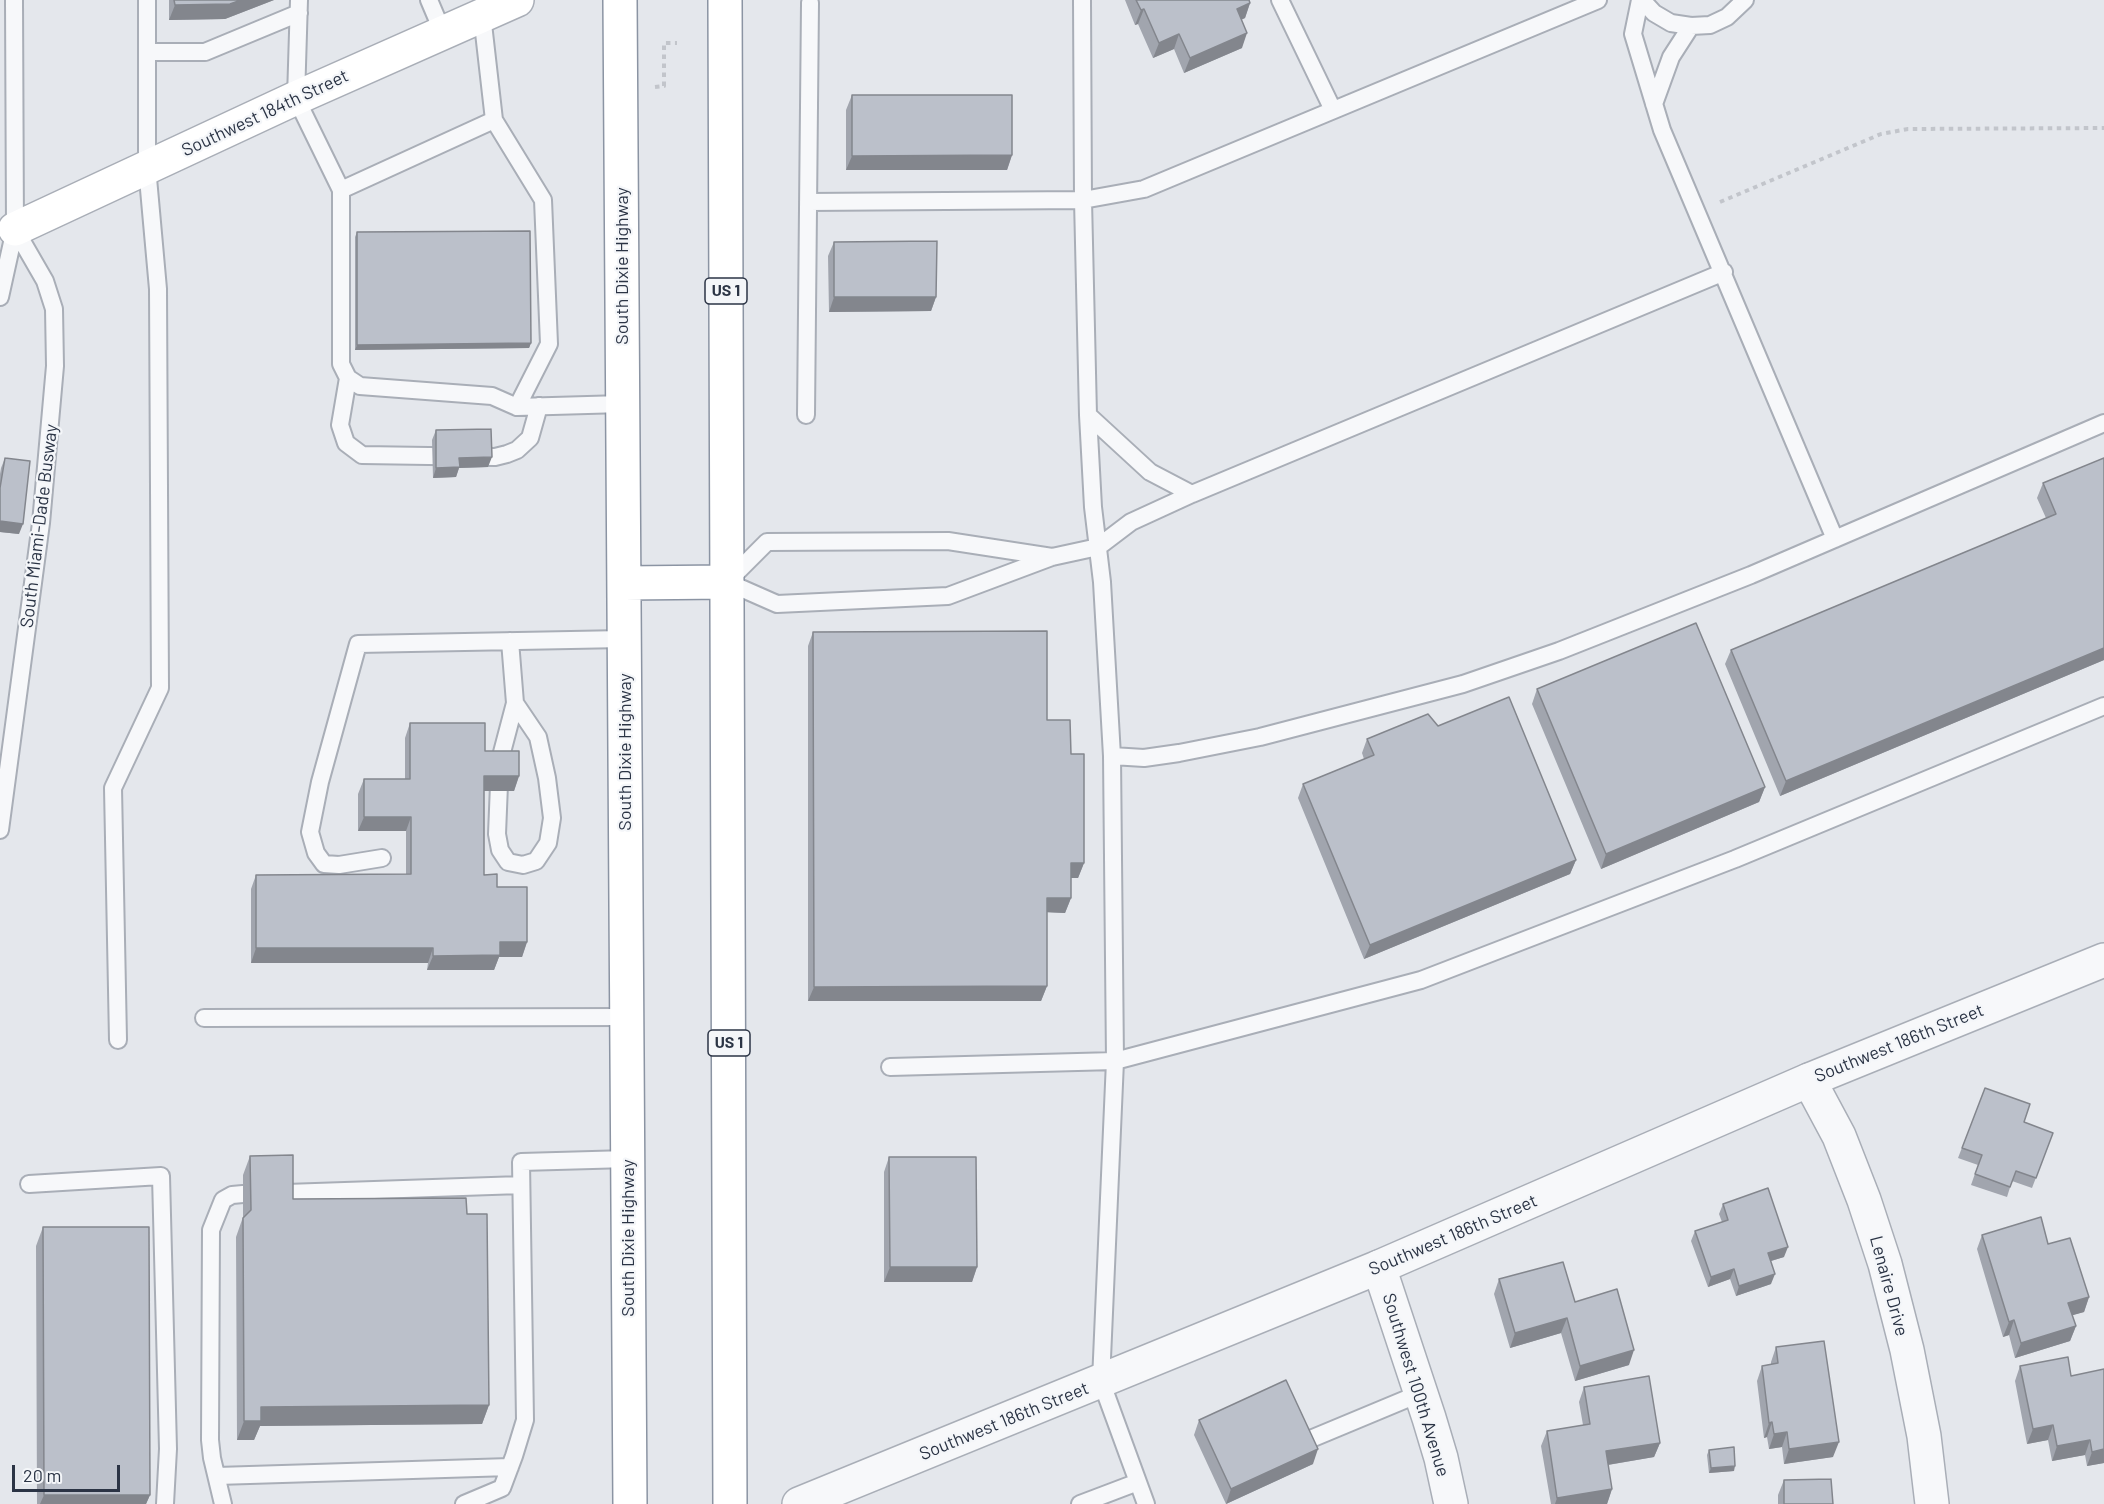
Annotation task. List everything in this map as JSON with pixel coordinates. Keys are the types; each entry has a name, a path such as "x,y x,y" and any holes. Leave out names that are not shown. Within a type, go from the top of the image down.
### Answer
{"main road":[{"name":"Southwest 184th Street","path":"5,235 296,98 517,0"},
{"name":"South Dixie Highway","path":"620,0 630,1504"},
{"name":"US 1","path":"725,0 730,1504"},
{"path":"624,583 727,582"}],"street":[{"name":"Southwest 186th Street","path":"799,1504 1379,1267 1809,1080 2104,960"},
{"name":"Lenaire Drive","path":"1809,1080 1839,1136 1864,1200 1885,1264 1909,1361 1924,1436 1932,1504"},
{"name":"Southwest 100th Avenue","path":"1379,1267 1441,1458 1451,1504"}],"lane":[{"name":"South Miami-Dade Busway","path":"0,297 5,235 15,0"},
{"path":"118,1040 113,788 160,688 158,289 147,167 147,0"},
{"path":"429,0 443,33"},
{"path":"1082,0 1083,201 1088,414 1102,582 1112,756 1115,1060 1101,1381 1146,1504"},
{"path":"1280,0 1333,110"},
{"path":"808,202 1083,201 1144,189 1598,0"},
{"path":"1641,0 1654,13 1671,23 1691,27 1710,25 1726,17 1745,0"},
{"path":"1641,0 1633,34 1662,130 1835,539"},
{"path":"806,415 810,3"},
{"path":"147,52 205,52 299,6 296,98 341,190 341,364 348,378 360,386 492,396 517,407 623,404"},
{"path":"482,15 494,120 543,200 549,344 517,407"},
{"path":"1654,104 1671,57 1691,27"},
{"path":"341,190 494,120"},
{"name":"South Miami-Dade Busway","path":"0,830 41,522 55,366 54,309 45,281 5,235"},
{"path":"1052,557 948,541 767,542 727,582 777,604 948,596 1052,557 1098,547 1131,522 1192,494 1724,273"},
{"path":"348,378 340,425 346,443 363,455 495,457 507,454 517,450 530,438 539,406"},
{"path":"1088,414 1150,472 1192,494"},
{"path":"1112,756 1144,758 1179,753 1260,736 1463,684 1591,639 1835,539 2104,423"},
{"path":"382,858 339,865 324,864 316,853 310,832 320,782 358,644 624,639"},
{"path":"510,641 515,703 500,760 497,834 500,850 508,862 523,865 536,861 549,843 552,818 547,778 538,737 515,703"},
{"path":"890,1067 1115,1060 1421,980 1735,859 2104,706"},
{"path":"204,1018 627,1017"},
{"path":"464,1504 502,1488 525,1420 521,1162 628,1159"},
{"path":"29,1184 161,1176 168,1449 165,1504"},
{"path":"286,1193 521,1185"},
{"path":"223,1504 210,1440 211,1230 224,1200 232,1195 243,1194"},
{"path":"1313,1438 1421,1393"},
{"path":"217,1476 510,1467"},
{"path":"1080,1504 1138,1482"}],"path":[{"path":"655,87 664,86 664,43 677,43"},
{"path":"1716,204 1881,134 1908,129 2104,128"}],"building":[{"path":"174,0 241,0 230,4 175,5"},
{"path":"1136,0 1249,0 1250,3 1237,9 1247,33 1190,58 1179,34 1159,43 1144,9 1141,10"},
{"path":"852,95 1012,95 1012,155 852,156"},
{"path":"530,231 531,343 357,345 357,232"},
{"path":"937,241 936,297 834,297 834,242"},
{"path":"491,429 492,457 459,458 460,467 436,468 436,430"},
{"path":"5,458 30,461 23,524 0,521 0,488"},
{"path":"2104,458 2104,648 1786,781 1731,650 2056,514 2043,483"},
{"path":"1696,623 1765,787 1606,854 1537,689"},
{"path":"1047,631 1047,720 1070,720 1071,754 1084,754 1084,863 1071,863 1071,898 1047,898 1047,986 814,987 813,632"},
{"path":"1509,697 1576,860 1370,945 1303,784 1374,755 1367,739 1428,714 1438,726"},
{"path":"410,723 485,723 485,751 519,751 519,776 484,776 484,875 497,874 497,887 527,887 527,942 500,942 500,955 433,956 433,948 256,948 256,875 411,874 411,817 364,817 364,779 410,779"},
{"path":"1985,1088 2030,1104 2024,1122 2053,1133 2036,1178 2016,1171 2010,1187 1975,1174 1982,1155 1962,1148"},
{"path":"293,1155 293,1199 466,1198 467,1214 487,1214 489,1405 261,1407 261,1421 244,1421 243,1218 251,1210 250,1156"},
{"path":"889,1157 976,1157 977,1267 890,1267"},
{"path":"1768,1188 1788,1247 1768,1253 1775,1274 1739,1286 1734,1269 1711,1277 1695,1231 1728,1220 1723,1204"},
{"path":"2041,1217 2048,1244 2070,1238 2089,1297 2068,1303 2076,1326 2021,1343 2014,1320 2009,1322 1982,1235"},
{"path":"43,1227 149,1227 150,1495 44,1495"},
{"path":"1563,1262 1575,1302 1617,1289 1634,1350 1580,1366 1567,1318 1515,1333 1499,1279"},
{"path":"1824,1341 1839,1442 1789,1449 1787,1432 1774,1434 1772,1422 1769,1423 1762,1366 1778,1363 1776,1347"},
{"path":"2068,1357 2071,1376 2104,1369 2104,1449 2092,1452 2090,1440 2057,1446 2053,1425 2033,1429 2020,1366"},
{"path":"1649,1376 1660,1443 1606,1451 1612,1489 1557,1498 1547,1431 1590,1424 1584,1387"},
{"path":"1286,1380 1318,1449 1231,1489 1199,1420"},
{"path":"1734,1447 1735,1466 1711,1468 1709,1450"},
{"path":"1831,1479 1833,1504 1784,1504 1784,1480"}]}
